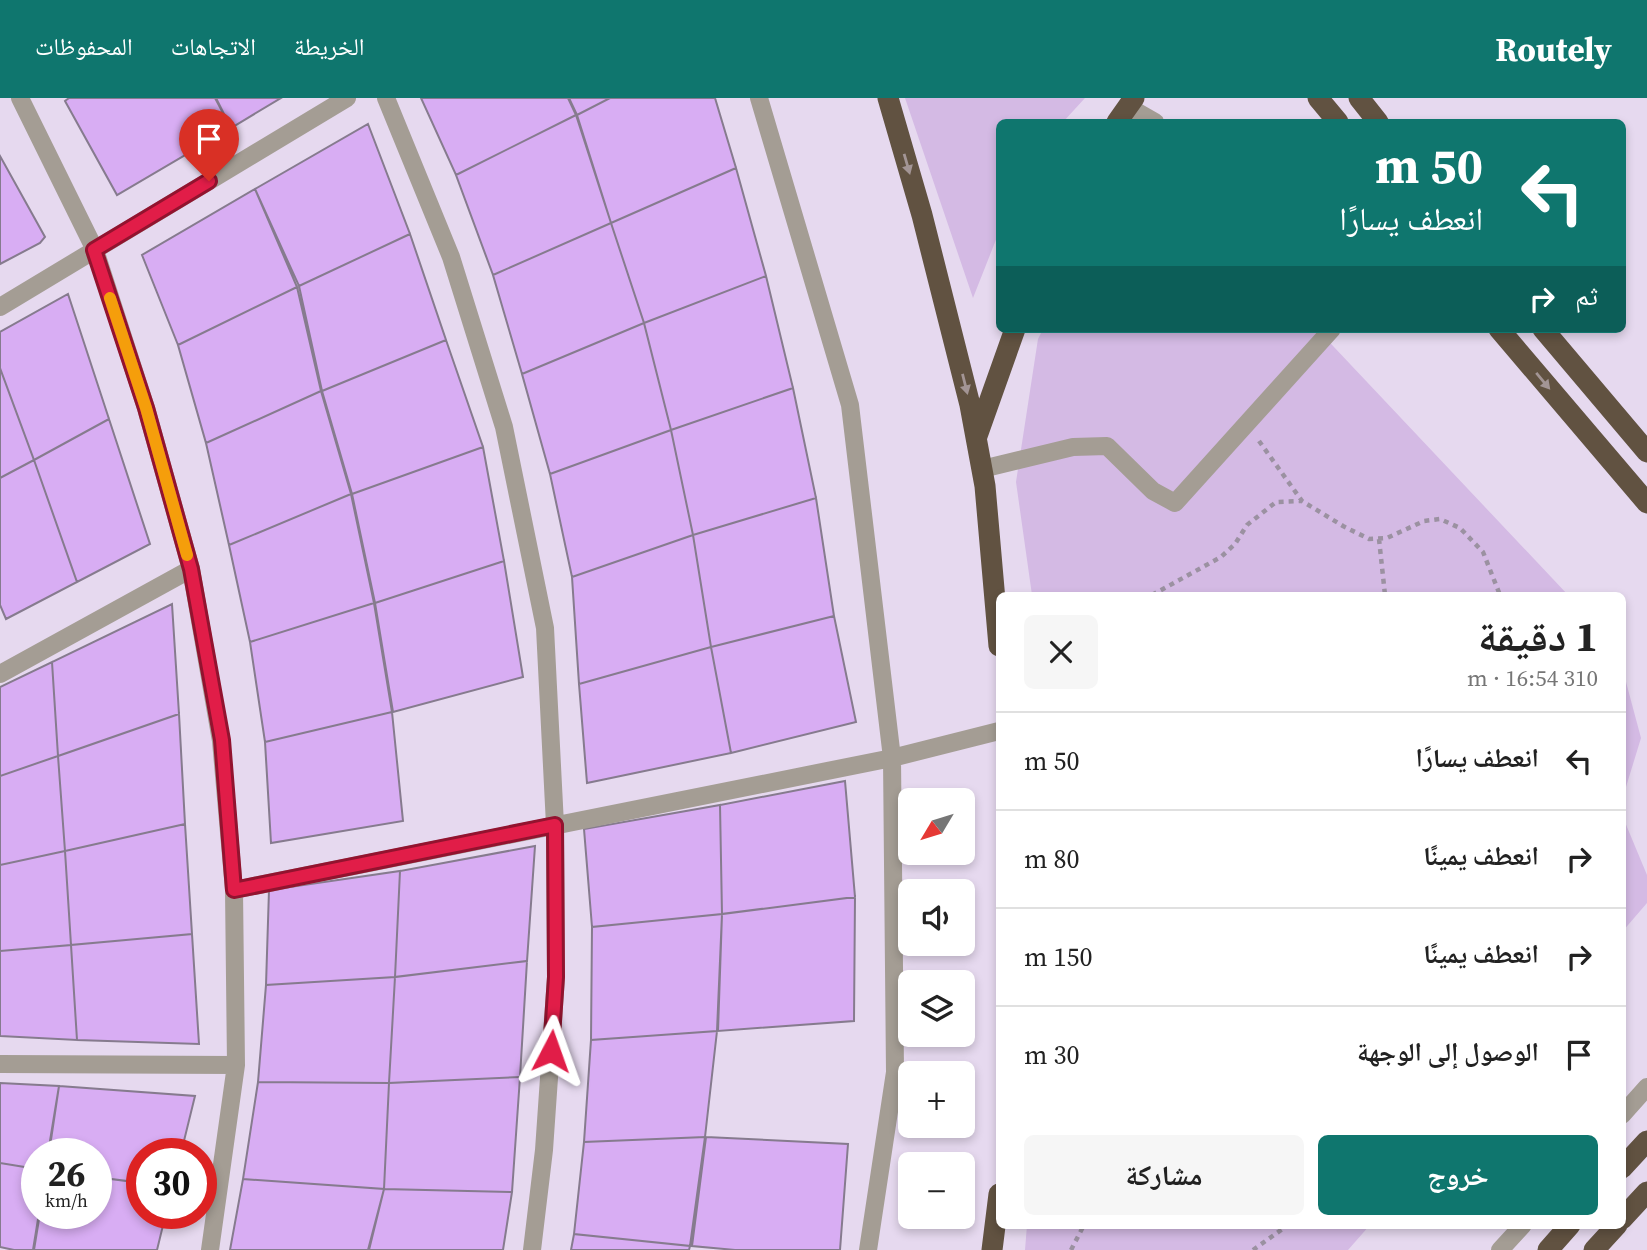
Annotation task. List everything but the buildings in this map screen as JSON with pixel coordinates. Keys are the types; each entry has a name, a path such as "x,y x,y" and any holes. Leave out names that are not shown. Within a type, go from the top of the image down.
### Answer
{"highway":[{"path":"888,98 925,227 970,405 982,469 996,615"},
{"path":"1318,98 1336,119"},
{"path":"1359,98 1376,119"},
{"path":"976,439 1014,333"},
{"path":"1502,333 1647,503"},
{"path":"1545,333 1647,452"},
{"path":"1626,1164 1647,1141"},
{"path":"1626,1215 1647,1192"},
{"path":"992,1250 996,1218"},
{"path":"1548,1250 1566,1229"},
{"path":"1594,1250 1613,1229"}],"street":[{"path":"20,98 94,250 146,408 191,569 222,740 234,890 236,1065 210,1250"},
{"path":"0,307 347,98"},
{"path":"386,98 451,257 504,427 545,628 555,825 556,977 544,1150 532,1250"},
{"path":"760,98 850,405 892,758 895,1072 868,1250"},
{"path":"1126,109 1148,119"},
{"path":"982,469 1073,447 1107,446 1153,491 1175,503 1328,333"},
{"path":"0,674 191,569"},
{"path":"234,890 892,758 996,732"},
{"path":"0,1064 236,1065"},
{"path":"1626,1111 1647,1087"},
{"path":"1500,1250 1519,1229"}],"path":[{"path":"1248,422 1302,501 1369,539 1387,538 1424,521 1440,519 1460,528 1483,552 1499,592"},
{"path":"1157,592 1221,557 1235,544 1247,525 1276,502 1302,501"},
{"path":"1379,539 1385,592"},
{"path":"1071,1250 1082,1229"},
{"path":"1253,1250 1282,1229"}],"shaded area":[{"path":"905,98 1085,98 1066,119 996,119 996,240 973,298"},
{"path":"1041,333 1321,333 1565,592 1032,592 1016,482"},
{"path":"1626,682 1641,738 1626,787"},
{"path":"1626,825 1647,875 1647,903 1626,927"},
{"path":"1027,1229 1366,1229 1348,1250 1025,1250"}],"slow traffic":[{"path":"110,298 146,408 187,555"}],"route":[{"path":"209,181 94,250 146,408 191,569 222,740 234,890 555,825 556,977 551,1051"}]}
